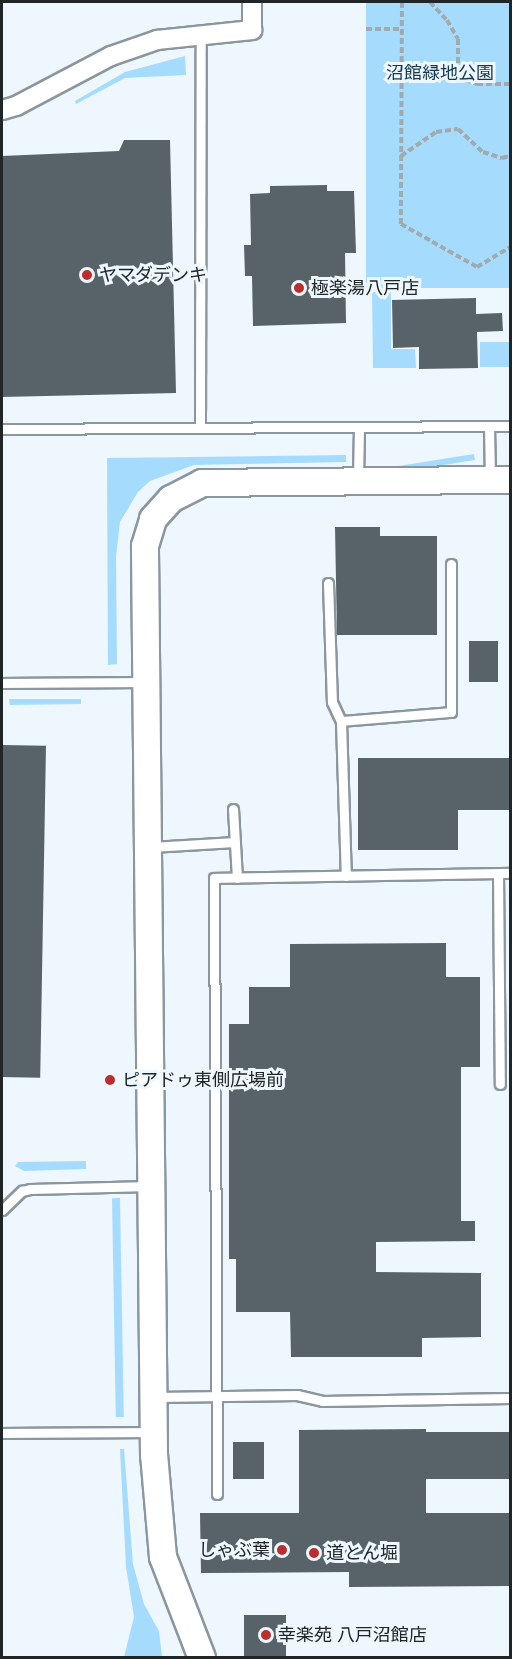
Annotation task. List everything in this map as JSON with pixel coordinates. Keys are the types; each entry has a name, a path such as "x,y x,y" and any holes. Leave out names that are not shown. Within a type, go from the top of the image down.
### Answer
{"street":[{"path":"2,110 16,106 111,56 157,40 201,32 252,30 252,2"},
{"path":"202,1658 163,1557 154,1432 145,546 153,519 171,499 202,483 500,480"}],"lane":[{"path":"200,427 201,32"},
{"path":"489,426 500,480"},
{"path":"2,429 510,426"},
{"path":"358,482 359,427"},
{"path":"341,721 451,712 451,564"},
{"path":"328,582 332,702 341,721 346,876"},
{"path":"2,684 147,682"},
{"path":"233,809 237,878"},
{"path":"148,847 235,842"},
{"path":"498,873 500,1084"},
{"path":"217,1494 214,878 510,873"},
{"path":"499,983 510,982"},
{"path":"2,1210 22,1191 30,1189 151,1186"},
{"path":"153,1397 297,1395 322,1401 510,1398"},
{"path":"2,1433 154,1432"}],"path":[{"path":"402,2 401,224 477,267 510,247"},
{"path":"429,2 447,20 458,39 458,65 465,80 477,84 510,84"},
{"path":"366,28 402,28"},
{"path":"401,156 436,132 458,129 483,152 502,158 510,156"}],"green space":[{"name":"沼館緑地公園","path":"366,2 510,2 510,288 366,288"},
{"path":"185,56 186,75 125,78 76,104 75,101 125,72"},
{"path":"372,292 391,292 391,349 415,349 416,368 373,368"},
{"path":"480,342 510,342 510,367 480,367"},
{"path":"474,454 475,460 377,475 376,469"},
{"path":"346,455 346,462 194,465 150,481 138,492 120,522 116,556 117,664 108,665 107,458"},
{"path":"9,699 81,699 81,704 10,705"},
{"path":"86,1161 86,1169 24,1171 15,1166 18,1162"},
{"path":"112,1198 120,1198 124,1417 116,1417"},
{"path":"120,1449 124,1449 133,1564 144,1604 159,1631 162,1657 124,1657 134,1617 126,1567"}],"building":[{"name":"ヤマダデンキ","path":"124,140 170,140 176,393 2,397 2,156 119,151"},
{"name":"極楽湯八戸店","path":"327,185 327,191 354,191 356,253 345,253 346,323 253,326 252,276 245,276 244,245 251,245 250,194 270,193 270,186"},
{"path":"476,298 476,314 502,313 503,331 477,332 478,368 419,369 419,347 393,348 392,300"},
{"path":"335,527 380,527 380,536 437,536 437,635 337,635"},
{"path":"469,641 498,641 498,682 469,682"},
{"path":"2,745 46,746 40,1078 2,1077"},
{"path":"358,758 510,758 510,810 458,810 458,850 358,850"},
{"path":"446,943 446,977 480,977 480,1067 461,1067 461,1221 475,1221 475,1241 376,1242 376,1272 481,1273 481,1337 422,1338 422,1357 291,1357 290,1312 236,1312 236,1259 229,1259 229,1024 249,1024 249,987 290,987 290,944"},
{"path":"426,1429 426,1432 510,1432 510,1479 426,1479 426,1513 510,1513 510,1586 349,1587 349,1572 201,1573 200,1513 299,1513 299,1430"},
{"path":"233,1442 264,1442 264,1479 233,1479"},
{"path":"244,1615 286,1615 286,1658 244,1658"}],"place":[{"name":"ヤマダデンキ","path":"87,275"},
{"name":"極楽湯八戸店","path":"299,288"},
{"name":"ピアドゥ東側広場前","path":"110,1080"},
{"name":"しゃぶ葉","path":"282,1550"},
{"name":"道とん堀","path":"314,1553"},
{"name":"幸楽苑 八戸沼館店","path":"266,1635"}]}
